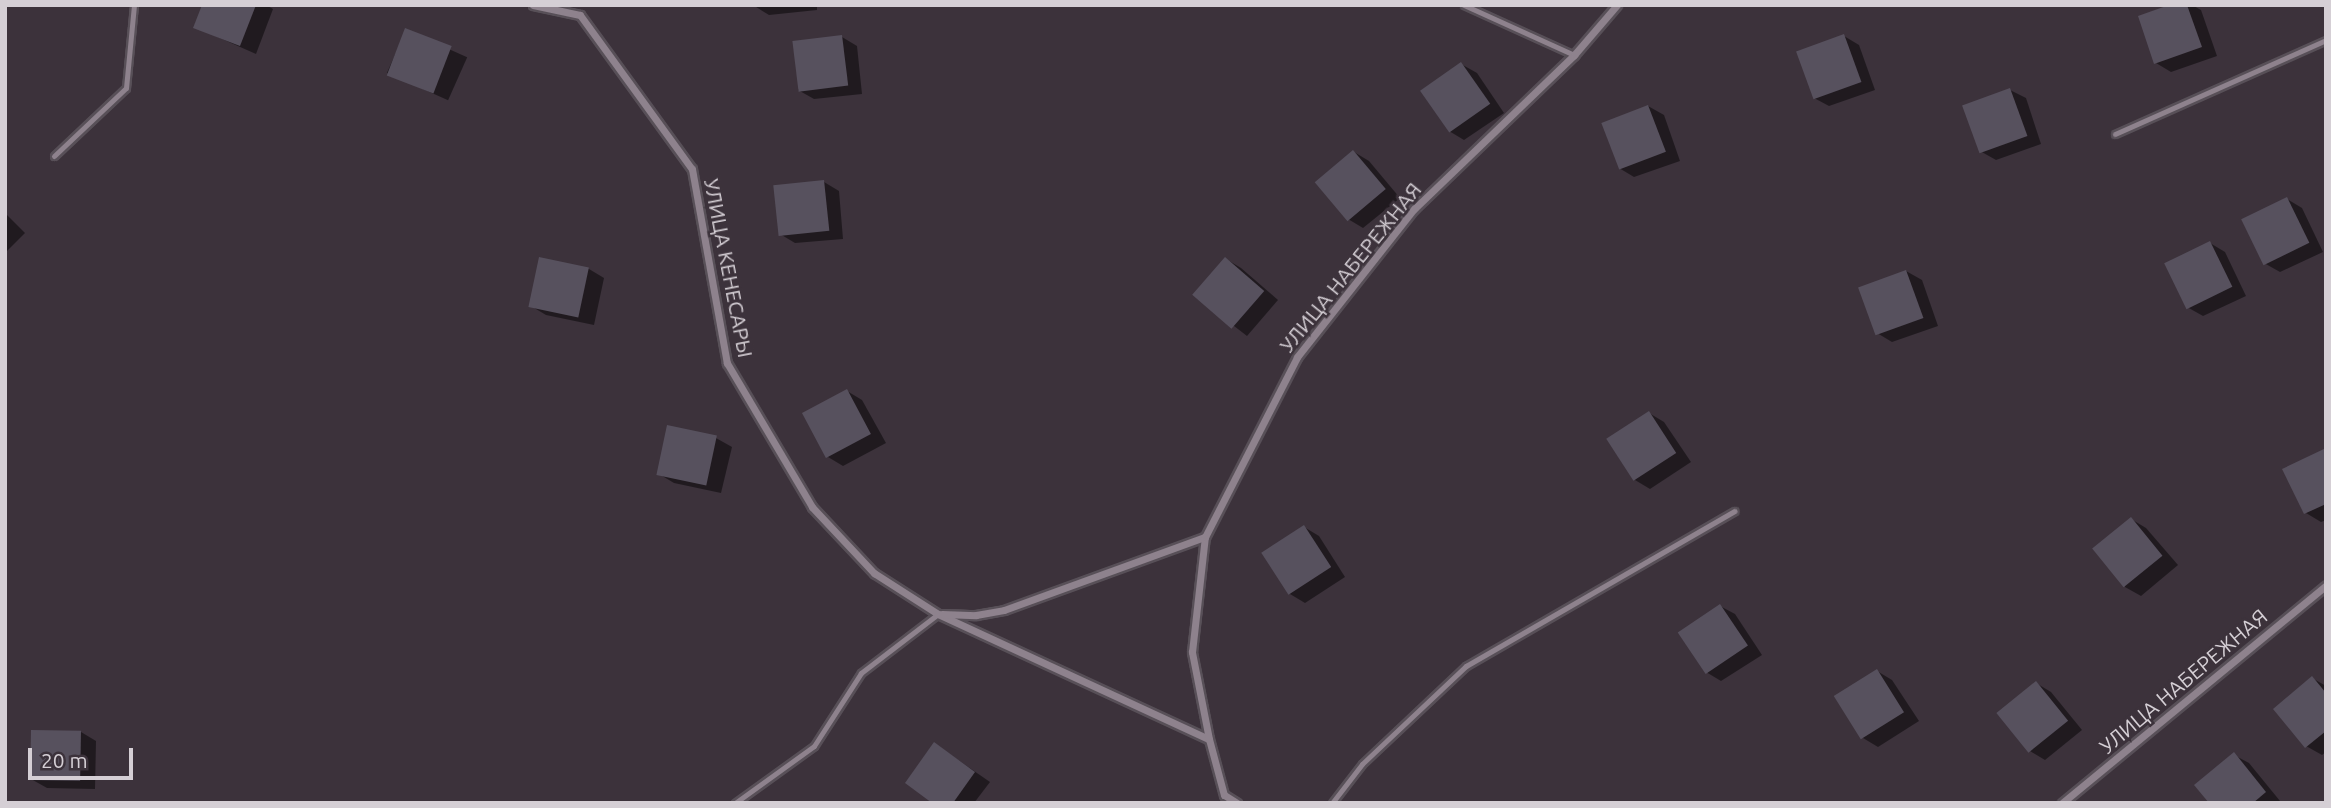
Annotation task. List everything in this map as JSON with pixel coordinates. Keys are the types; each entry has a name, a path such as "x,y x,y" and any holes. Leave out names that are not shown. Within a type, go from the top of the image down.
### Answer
{"street":[{"name":"УЛИЦА КЕНЕСАРЫ","path":"533,5 580,15 692,169 727,363 812,507 874,573 937,614 1209,739"},
{"name":"УЛИЦА НАБЕРЕЖНАЯ","path":"1237,803 1224,795 1209,739 1192,652 1205,537 1297,357 1413,209 1574,55 1617,5"},
{"path":"937,614 976,615 1004,610 1205,537"},
{"name":"УЛИЦА НАБЕРЕЖНАЯ","path":"2063,803 2326,585"}],"lane":[{"path":"54,156 126,88 134,5"},
{"path":"1464,5 1574,55"},
{"path":"2115,134 2326,40"},
{"path":"1332,803 1362,764 1466,666 1735,511"},
{"path":"735,803 814,746 861,673 937,614"}],"building":[{"path":"202,5 256,5 240,46 193,28"},
{"path":"2169,5 2187,5 2202,47 2154,64 2138,16"},
{"path":"405,28 452,46 433,94 387,76"},
{"path":"1844,34 1861,82 1814,99 1796,51"},
{"path":"842,35 848,86 799,92 792,41"},
{"path":"1461,62 1490,104 1449,132 1420,91"},
{"path":"2010,88 2027,136 1980,153 1962,105"},
{"path":"1648,105 1666,152 1619,170 1601,123"},
{"path":"1353,150 1386,189 1347,221 1315,182"},
{"path":"824,180 829,231 779,236 773,185"},
{"path":"2287,197 2309,243 2264,265 2241,219"},
{"path":"2210,241 2232,287 2187,309 2164,263"},
{"path":"539,257 589,268 578,317 528,307"},
{"path":"1225,257 1264,291 1231,329 1192,295"},
{"path":"1906,270 1923,318 1876,335 1858,287"},
{"path":"847,389 871,434 826,458 802,413"},
{"path":"1649,411 1676,453 1633,481 1606,439"},
{"path":"667,425 717,436 706,485 656,475"},
{"path":"2326,448 2326,504 2304,514 2282,469"},
{"path":"2131,517 2162,556 2124,587 2092,548"},
{"path":"1304,525 1331,567 1288,595 1261,553"},
{"path":"1720,604 1748,645 1706,674 1678,633"},
{"path":"1877,669 1904,712 1861,739 1834,696"},
{"path":"2312,676 2326,693 2326,731 2305,748 2273,709"},
{"path":"2036,681 2068,721 2028,753 1996,713"},
{"path":"31,730 81,731 80,781 30,780"},
{"path":"934,742 975,772 953,803 932,803 905,783"},
{"path":"2234,752 2266,792 2253,803 2209,803 2194,785"}]}
